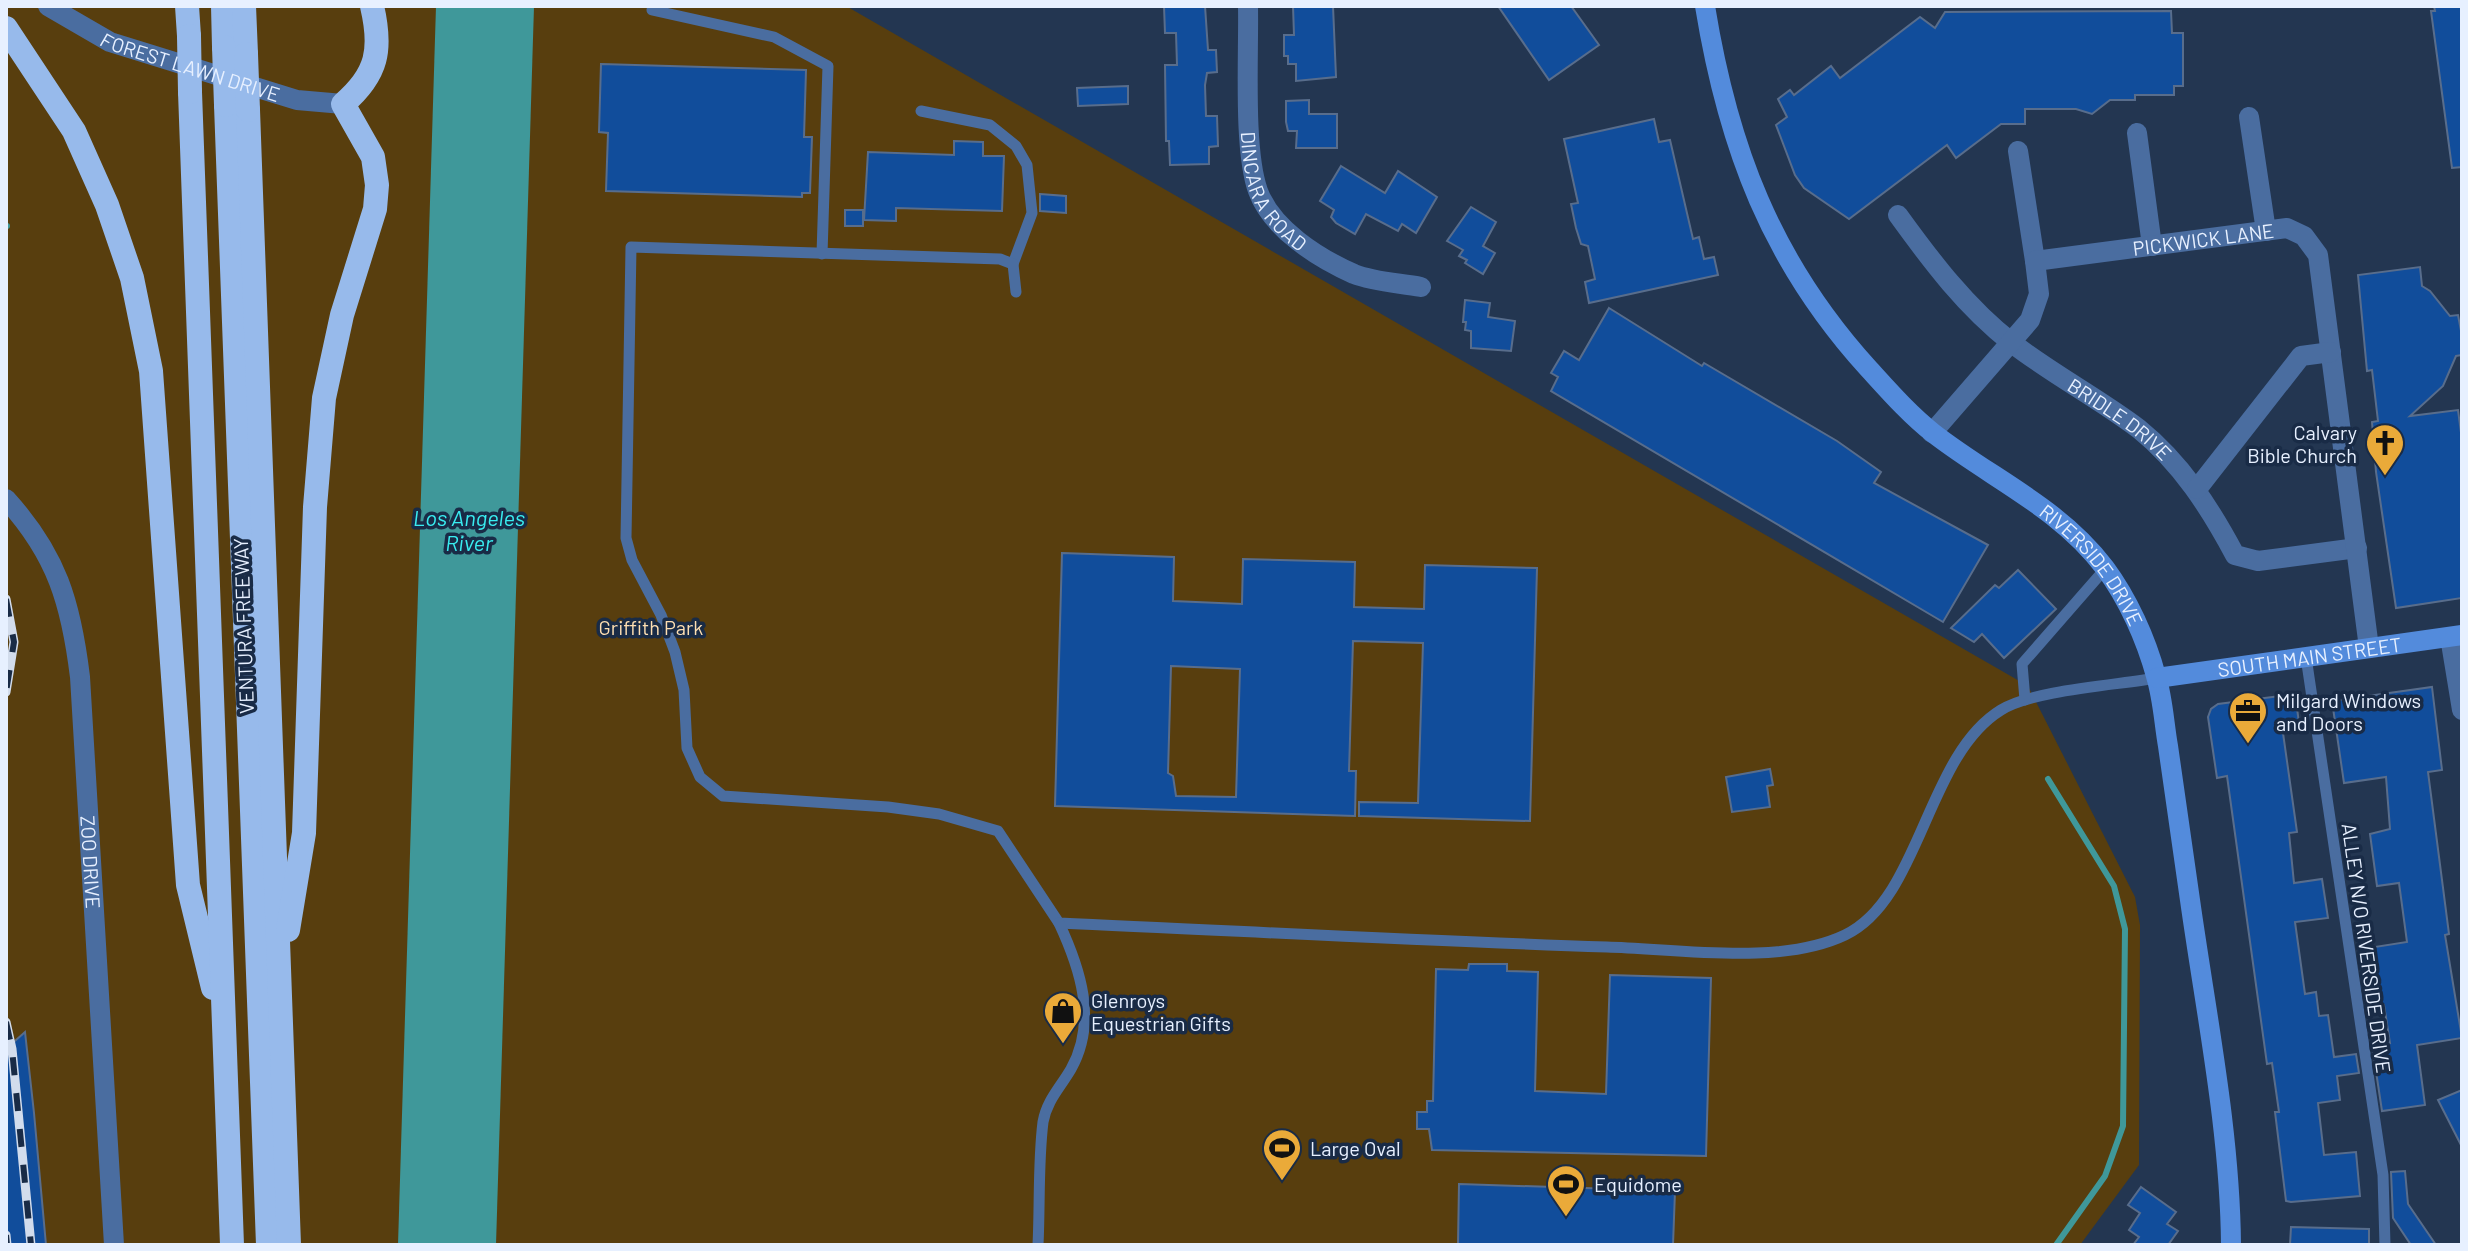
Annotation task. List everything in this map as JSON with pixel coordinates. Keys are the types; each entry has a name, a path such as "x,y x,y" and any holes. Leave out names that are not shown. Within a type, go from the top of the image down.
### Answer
{"highway":[{"name":"VENTURA FREEWAY","path":"187,6 232,1245"},
{"path":"223,6 235,51"},
{"name":"VENTURA FREEWAY","path":"244,6 235,51 237,108 280,983 289,1245"},
{"path":"280,983 304,833 315,507 324,398 345,304 375,209 377,185 373,157 343,104 370,75 377,52 378,36 372,6"},
{"path":"6,28 74,131 107,205 132,278 151,371 188,885 225,1037"},
{"path":"237,108 268,1245"},
{"path":"200,365 223,399 254,1245"}],"main road":[{"name":"RIVERSIDE DRIVE","path":"1705,6 1723,103 1756,198 1778,244 1817,307 1852,350 1932,433 2056,516 2105,569 2125,599 2157,678 2221,1119 2231,1245"},
{"name":"SOUTH MAIN STREET","path":"2157,678 2456,636"}],"street":[{"name":"FOREST LAWN DRIVE","path":"48,6 110,42 297,100 343,104"},
{"name":"DINCARA ROAD","path":"1248,6 1251,160 1258,192 1277,222 1303,244 1356,274 1421,287"},
{"path":"2249,117 2266,231"},
{"path":"2137,133 2152,246"},
{"path":"1932,433 2037,309 2035,261 2018,151"},
{"name":"BRIDLE DRIVE","path":"1898,215 1943,278 2011,342 2139,430 2197,489 2235,555 2246,560 2357,548"},
{"name":"PICKWICK LANE","path":"2035,261 2287,228 2304,236 2318,255 2369,648"},
{"path":"2197,489 2301,356 2331,352"},
{"name":"ZOO DRIVE","path":"6,499 31,527 60,576 74,623 80,677 114,1245"},
{"path":"2456,636 2462,710"}],"lane":[{"path":"652,10 774,37 828,66 822,254"},
{"path":"921,111 990,125 1016,146 1027,165 1032,213 1013,264 1016,292"},
{"path":"1013,264 1000,259 631,247 626,538 632,560 661,615 675,652 684,690 687,748 700,777 723,796 901,808 939,814 998,831 1059,923 1077,961 1084,1018 1081,1047 1050,1098 1043,1122 1038,1245"},
{"path":"2025,700 2022,664 2105,569"},
{"name":"ALLEY N/O RIVERSIDE DRIVE","path":"2306,657 2383,1175 2385,1245"},
{"path":"1059,923 1618,948 1753,952 1808,948 1848,934 1882,904 1954,762 2000,710 2025,700 2157,678"}],"green space":[{"name":"Griffith Park","path":"6,6 846,6 2028,686 2135,897 2140,925 2139,1165 2080,1245 6,1245"}],"water":[{"name":"Los Angeles River","path":"436,6 534,6 496,1245 398,1245"}],"building":[{"path":"1164,6 1205,6 1208,50 1216,50 1217,72 1207,73 1205,85 1206,116 1217,116 1218,146 1209,147 1209,164 1170,165 1169,141 1166,141 1165,65 1177,65 1176,33 1165,33"},
{"path":"1293,6 1333,6 1336,77 1296,81 1296,64 1288,64 1288,56 1284,56 1284,35 1294,35"},
{"path":"1498,6 1571,6 1599,45 1549,80"},
{"path":"2434,6 2462,6 2462,167 2452,168 2431,11 2435,11"},
{"path":"2171,11 2172,33 2183,33 2183,86 2174,86 2174,95 2135,95 2135,100 2110,100 2092,114 2076,109 2025,109 2025,124 2001,124 1956,158 1947,145 1849,219 1804,188 1795,175 1776,125 1787,117 1778,99 1790,90 1794,95 1831,66 1840,78 1920,17 1935,28 1945,12"},
{"path":"601,64 806,70 804,137 812,137 810,193 802,193 802,197 606,191 608,133 599,132"},
{"path":"1128,86 1128,104 1078,106 1077,88"},
{"path":"1309,100 1309,114 1337,114 1337,148 1296,148 1297,131 1288,131 1286,101"},
{"path":"1654,119 1659,142 1670,140 1693,239 1699,237 1704,259 1714,257 1718,275 1589,303 1585,282 1595,279 1588,246 1581,244 1576,228 1571,204 1578,203 1564,139"},
{"path":"954,141 983,142 983,156 1004,156 1002,211 896,208 896,221 864,220 868,152 954,155"},
{"path":"1341,166 1385,193 1398,171 1437,197 1416,233 1402,224 1398,231 1366,214 1355,234 1336,223 1331,217 1334,210 1320,201"},
{"path":"1040,194 1066,196 1066,213 1040,211"},
{"path":"1471,207 1496,222 1483,246 1495,253 1483,274 1459,256 1463,250 1447,241"},
{"path":"845,210 863,210 863,226 845,226"},
{"path":"2420,267 2422,286 2430,291 2450,316 2458,315 2462,336 2462,355 2456,356 2443,386 2410,416 2458,410 2462,440 2462,598 2396,608 2376,472 2372,422 2378,421 2372,370 2367,371 2358,275"},
{"path":"1465,300 1490,303 1488,317 1515,321 1511,351 1471,348 1471,331 1465,330 1466,322 1463,322"},
{"path":"1609,308 1702,366 1704,363 1837,441 1881,472 1874,483 1988,545 1943,622 1551,391 1558,377 1551,373 1564,351 1579,360"},
{"path":"1062,553 1174,557 1173,601 1242,604 1243,559 1355,562 1354,607 1424,609 1425,565 1537,568 1530,821 1359,816 1359,802 1418,803 1423,643 1353,641 1349,771 1356,771 1355,816 1055,806","holes":["1171,666 1240,669 1236,797 1176,796 1173,776 1168,773"]},
{"path":"2018,570 2056,609 2004,658 1982,634 1974,642 1951,628 1995,585 1999,588"},
{"path":"2432,687 2442,770 2428,772 2449,934 2445,935 2462,1038 2417,1045 2425,1105 2382,1111 2372,1045 2390,1043 2384,1005 2367,1007 2362,949 2407,942 2399,883 2377,886 2370,834 2390,829 2386,777 2344,783 2332,701"},
{"path":"2295,694 2300,730 2283,733 2297,832 2289,833 2294,883 2322,879 2328,918 2295,922 2305,994 2316,992 2319,1016 2328,1015 2334,1057 2356,1054 2359,1073 2337,1076 2340,1100 2318,1103 2324,1155 2356,1152 2360,1196 2291,1202 2286,1201 2275,1112 2279,1112 2272,1063 2267,1064 2227,776 2217,778 2208,717 2211,709 2218,704"},
{"path":"1770,769 1773,785 1767,786 1770,807 1732,812 1726,777"},
{"path":"1469,964 1507,964 1507,971 1538,972 1535,1091 1606,1094 1610,975 1711,978 1706,1156 1432,1150 1429,1129 1417,1129 1417,1112 1427,1112 1427,1101 1433,1101 1436,969 1468,970"},
{"path":"25,1032 46,1245 6,1245 6,1049"},
{"path":"2462,1090 2462,1147 2438,1100"},
{"path":"2405,1171 2408,1204 2436,1245 2411,1245 2393,1218 2391,1172"},
{"name":"Equidome","path":"1459,1184 1675,1191 1673,1245 1458,1245"},
{"path":"2141,1187 2176,1212 2167,1224 2178,1231 2168,1245 2133,1245 2139,1237 2129,1230 2140,1213 2128,1205"},
{"path":"2291,1227 2369,1229 2369,1245 2290,1245"}],"waterway":[{"path":"2048,779 2114,886 2125,929 2123,1126 2105,1176 2056,1245"}],"railway":[{"path":"6,599 14,642 6,692"},
{"path":"6,1022 12,1049 31,1245"},
{"path":"6,1235 7,1245"}],"place":[{"name":"Calvary Bible Church","path":"2385,477"},
{"name":"Milgard Windows and Doors","path":"2248,745"},
{"name":"Glenroys Equestrian Gifts","path":"1063,1045"},
{"name":"Large Oval","path":"1282,1182"},
{"name":"Equidome","path":"1566,1218"}]}
